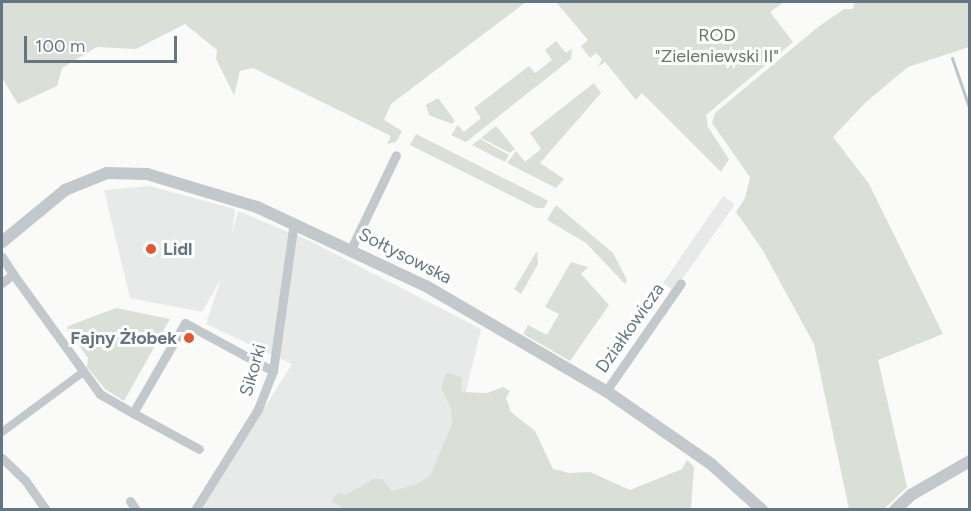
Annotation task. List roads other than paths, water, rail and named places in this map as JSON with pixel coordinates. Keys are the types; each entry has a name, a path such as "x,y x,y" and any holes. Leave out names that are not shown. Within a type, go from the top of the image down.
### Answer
{"street":[{"path":"351,249 396,155"},
{"name":"Sołtysowska","path":"2,242 65,190 89,178 115,172 153,176 294,222 426,286 606,391 711,464 762,510"},
{"name":"Sikorki","path":"195,510 258,409 273,371 294,222"},
{"path":"2,257 100,394 199,449"},
{"path":"2,283 13,274"},
{"name":"Działkowicza","path":"606,391 681,283"},
{"path":"134,413 185,323 273,371"},
{"path":"2,432 83,372"},
{"path":"2,458 25,480 46,510"},
{"path":"896,510 911,495 969,460"},
{"path":"130,501 136,510"}],"waterway":[{"path":"952,58 970,110"}],"place":[{"name":"Lidl","path":"151,249"},
{"name":"Fajny Żłobek","path":"189,338"}],"park label":[{"name":"ROD \"Zieleniewski II\"","path":"717,46"}]}
